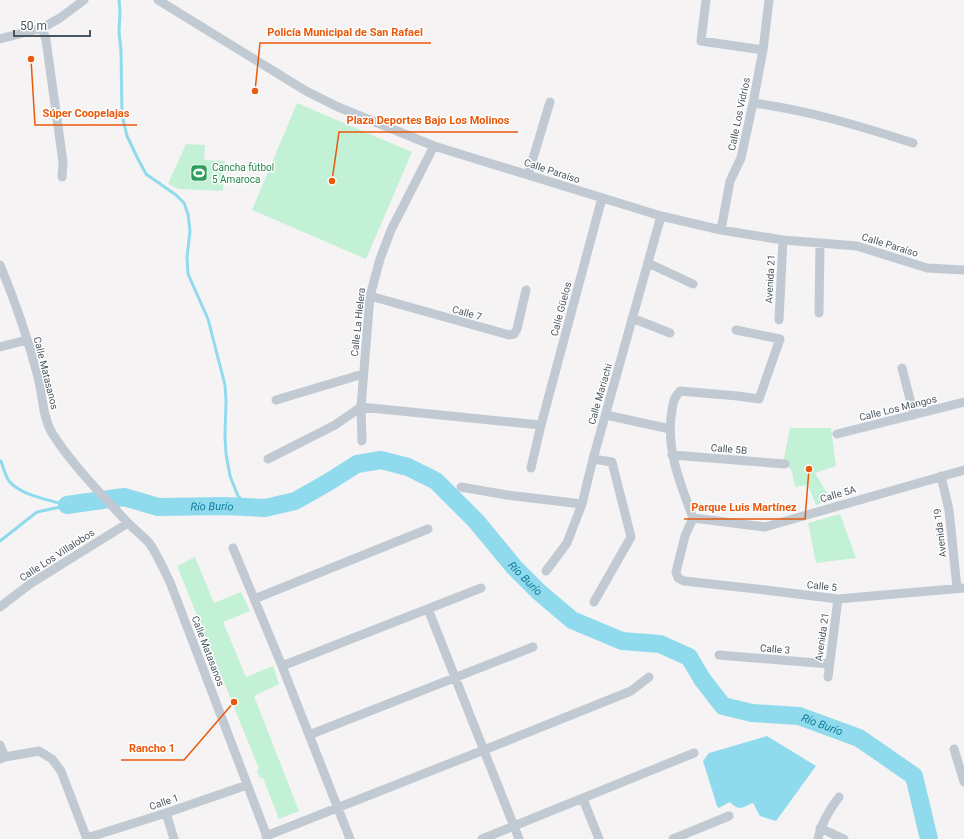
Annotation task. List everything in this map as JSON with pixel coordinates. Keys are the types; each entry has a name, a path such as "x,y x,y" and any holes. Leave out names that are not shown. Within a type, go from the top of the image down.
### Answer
{"street":[{"path":"0,39 42,28 60,18 84,0"},
{"path":"706,0 701,42 763,50"},
{"name":"Calle Los Vidrios","path":"721,230 730,181 741,158 753,103 763,50 769,0"},
{"name":"Calle Paraíso","path":"162,1 306,91 338,107 434,146 661,216 721,230 783,240 857,246 927,268 964,270"},
{"path":"42,28 46,40 63,162 62,177"},
{"path":"528,175 550,102"},
{"path":"753,103 854,124 913,143"},
{"name":"Calle La Hielera","path":"362,441 361,406 370,296 380,259 391,230 434,146"},
{"name":"Calle Güelos","path":"532,468 541,425 602,198"},
{"name":"Calle Mariachi","path":"546,571 567,543 582,504 593,459 661,216"},
{"name":"Avenida 21","path":"779,320 783,240"},
{"path":"819,313 820,243"},
{"path":"648,263 693,284"},
{"name":"Calle Matasanos","path":"0,265 27,340 39,379 45,412 51,431 69,458 128,523 150,544 170,582 267,837"},
{"name":"Calle 7","path":"370,296 509,335 514,334 517,329 526,290"},
{"path":"632,318 670,333"},
{"path":"693,518 675,468 672,455 670,429 673,400 680,391 759,399 780,339 736,330"},
{"path":"0,347 27,340"},
{"path":"902,368 914,415"},
{"path":"276,400 363,374"},
{"name":"Calle Los Mangos","path":"837,434 964,402"},
{"path":"268,459 335,425 361,406 541,425"},
{"path":"606,414 670,429"},
{"name":"Calle 5B","path":"672,455 785,464"},
{"path":"593,459 612,462 631,537 594,602"},
{"name":"Calle 5A","path":"693,518 765,527 964,470"},
{"name":"Avenida 19","path":"942,476 949,510 960,588"},
{"path":"461,486 507,495 582,504"},
{"name":"Calle 5","path":"693,518 685,536 676,572 678,578 684,581 838,599 960,588"},
{"name":"Calle Los Villalobos","path":"0,607 30,584 128,523"},
{"path":"254,599 428,529"},
{"path":"233,548 310,735 350,839"},
{"path":"282,666 481,588"},
{"name":"Avenida 21","path":"828,677 838,599"},
{"path":"428,609 519,839"},
{"path":"310,735 533,647"},
{"name":"Calle 3","path":"720,655 829,664"},
{"path":"267,837 631,691 649,677"},
{"path":"0,745 3,758 39,751 52,759 61,771 87,839"},
{"path":"954,750 964,782"},
{"path":"482,839 694,753"},
{"name":"Calle 1","path":"87,839 247,785"},
{"path":"818,839 820,828 830,809 839,797"},
{"path":"583,799 599,839"},
{"path":"166,813 174,839"},
{"path":"673,839 729,816"},
{"path":"820,828 844,839"}],"green space":[{"path":"297,103 412,152 366,259 252,210"},
{"name":"Cancha fútbol 5 Amaroca","path":"186,144 205,145 204,160 225,161 223,191 179,189 168,184"},
{"path":"790,428 831,428 836,466 815,473 831,500 816,505 808,485 795,487 792,472 784,458"},
{"path":"840,514 856,558 816,563 808,523"},
{"path":"195,557 214,603 241,592 250,611 223,622 246,677 273,666 279,684 254,696 299,811 279,819 263,778 260,778 257,770 259,769 177,566"}],"water":[{"path":"767,736 816,766 776,821 760,816 753,803 739,808 730,802 719,808 717,806 703,761 709,753"}],"waterway":[{"path":"119,0 122,115 127,136 146,174 176,195 184,203 188,214 190,231 187,257 188,274 208,319 225,385 225,436 226,454 230,476 238,496 250,507"},
{"name":"Río Burío","path":"67,505 124,497 158,507 224,506 265,508 295,501 357,464 381,460 408,467 436,481 476,521 514,567 539,592 572,620 622,641 660,644 689,657 702,679 723,706 752,713 799,716 859,738 914,776 929,839"},
{"path":"1,461 9,481 14,486 36,497 67,505"},
{"path":"0,541 37,512 65,506"}],"place":[{"name":"Súper Coopelajas","path":"31,59"},
{"name":"Policía Municipal de San Rafael","path":"255,91"},
{"name":"Cancha fútbol 5 Amaroca","path":"199,173"},
{"name":"Plaza Deportes Bajo Los Molinos","path":"332,181"},
{"name":"Parque Luis Martínez","path":"809,469"},
{"name":"Rancho 1","path":"234,702"}]}
